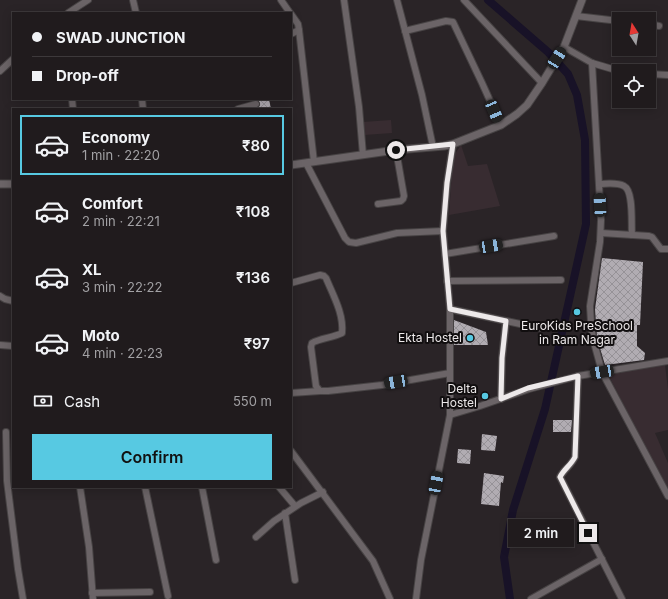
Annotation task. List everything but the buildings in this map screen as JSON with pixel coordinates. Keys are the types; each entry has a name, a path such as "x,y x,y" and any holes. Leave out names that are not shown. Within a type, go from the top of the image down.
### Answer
{"street":[{"path":"70,12 88,0"},
{"path":"134,0 136,12"},
{"path":"281,0 290,12"},
{"path":"344,0 359,107 363,155"},
{"path":"397,0 422,95 433,147"},
{"path":"464,0 542,83"},
{"path":"292,165 396,150 453,144 501,126 527,105 542,83 564,47 582,0"},
{"path":"292,15 300,30 314,162"},
{"path":"576,16 612,20"},
{"path":"405,31 446,20 453,22 501,126"},
{"path":"292,34 300,30"},
{"path":"564,47 592,63 612,69"},
{"path":"0,72 12,60"},
{"path":"592,63 601,232 590,306 593,339 602,372 668,496"},
{"path":"656,74 668,75"},
{"path":"242,108 256,104"},
{"path":"416,599 418,575 450,415 450,309 443,231 447,183 453,144"},
{"path":"378,204 401,201 404,196 396,150"},
{"path":"306,163 345,238 349,242 356,243 397,233 443,231"},
{"path":"599,184 617,183 628,189 631,201 632,235"},
{"path":"0,184 12,184"},
{"path":"601,232 652,237 661,249 668,249"},
{"path":"445,254 554,236"},
{"path":"292,283 320,275 324,276 336,302 340,316 342,333 316,340 312,343 311,347 316,386 320,391"},
{"path":"447,281 561,280"},
{"path":"0,296 5,299 12,300"},
{"path":"450,309 539,328"},
{"path":"501,399 502,358 506,321"},
{"path":"0,345 12,346"},
{"path":"450,415 501,399 528,388 578,376 668,361"},
{"path":"292,393 328,391 450,373"},
{"path":"578,376 575,457 572,464 562,473 560,477 622,599"},
{"path":"6,432 18,569 23,599"},
{"path":"292,452 373,561 390,599"},
{"path":"80,488 89,546 92,596 150,592"},
{"path":"145,488 168,596"},
{"path":"202,488 216,560"},
{"path":"280,488 295,506"},
{"path":"256,537 274,521 295,506 323,492"},
{"path":"285,513 295,580"},
{"path":"531,599 602,559"}],"shaded area":[{"path":"391,120 392,133 364,135 363,122"},
{"path":"461,145 468,166 487,164 500,206 449,215 453,157"},
{"path":"665,365 668,389 668,430 655,433 668,463 668,492 608,374"}],"waterway":[{"path":"488,0 548,52 568,74 577,95 585,140 586,224 545,409 513,510 504,557 510,599"}],"place":[{"name":"EuroKids PreSchool in Ram Nagar","path":"577,312"},
{"name":"Ekta Hostel","path":"470,338"},
{"name":"Delta Hostel","path":"485,396"}],"route":[{"path":"396,150 453,144 447,183 443,231 450,309 506,321 502,358 501,399 528,388 578,376 575,457 572,464 562,473 560,477 561,482 588,533"}]}
